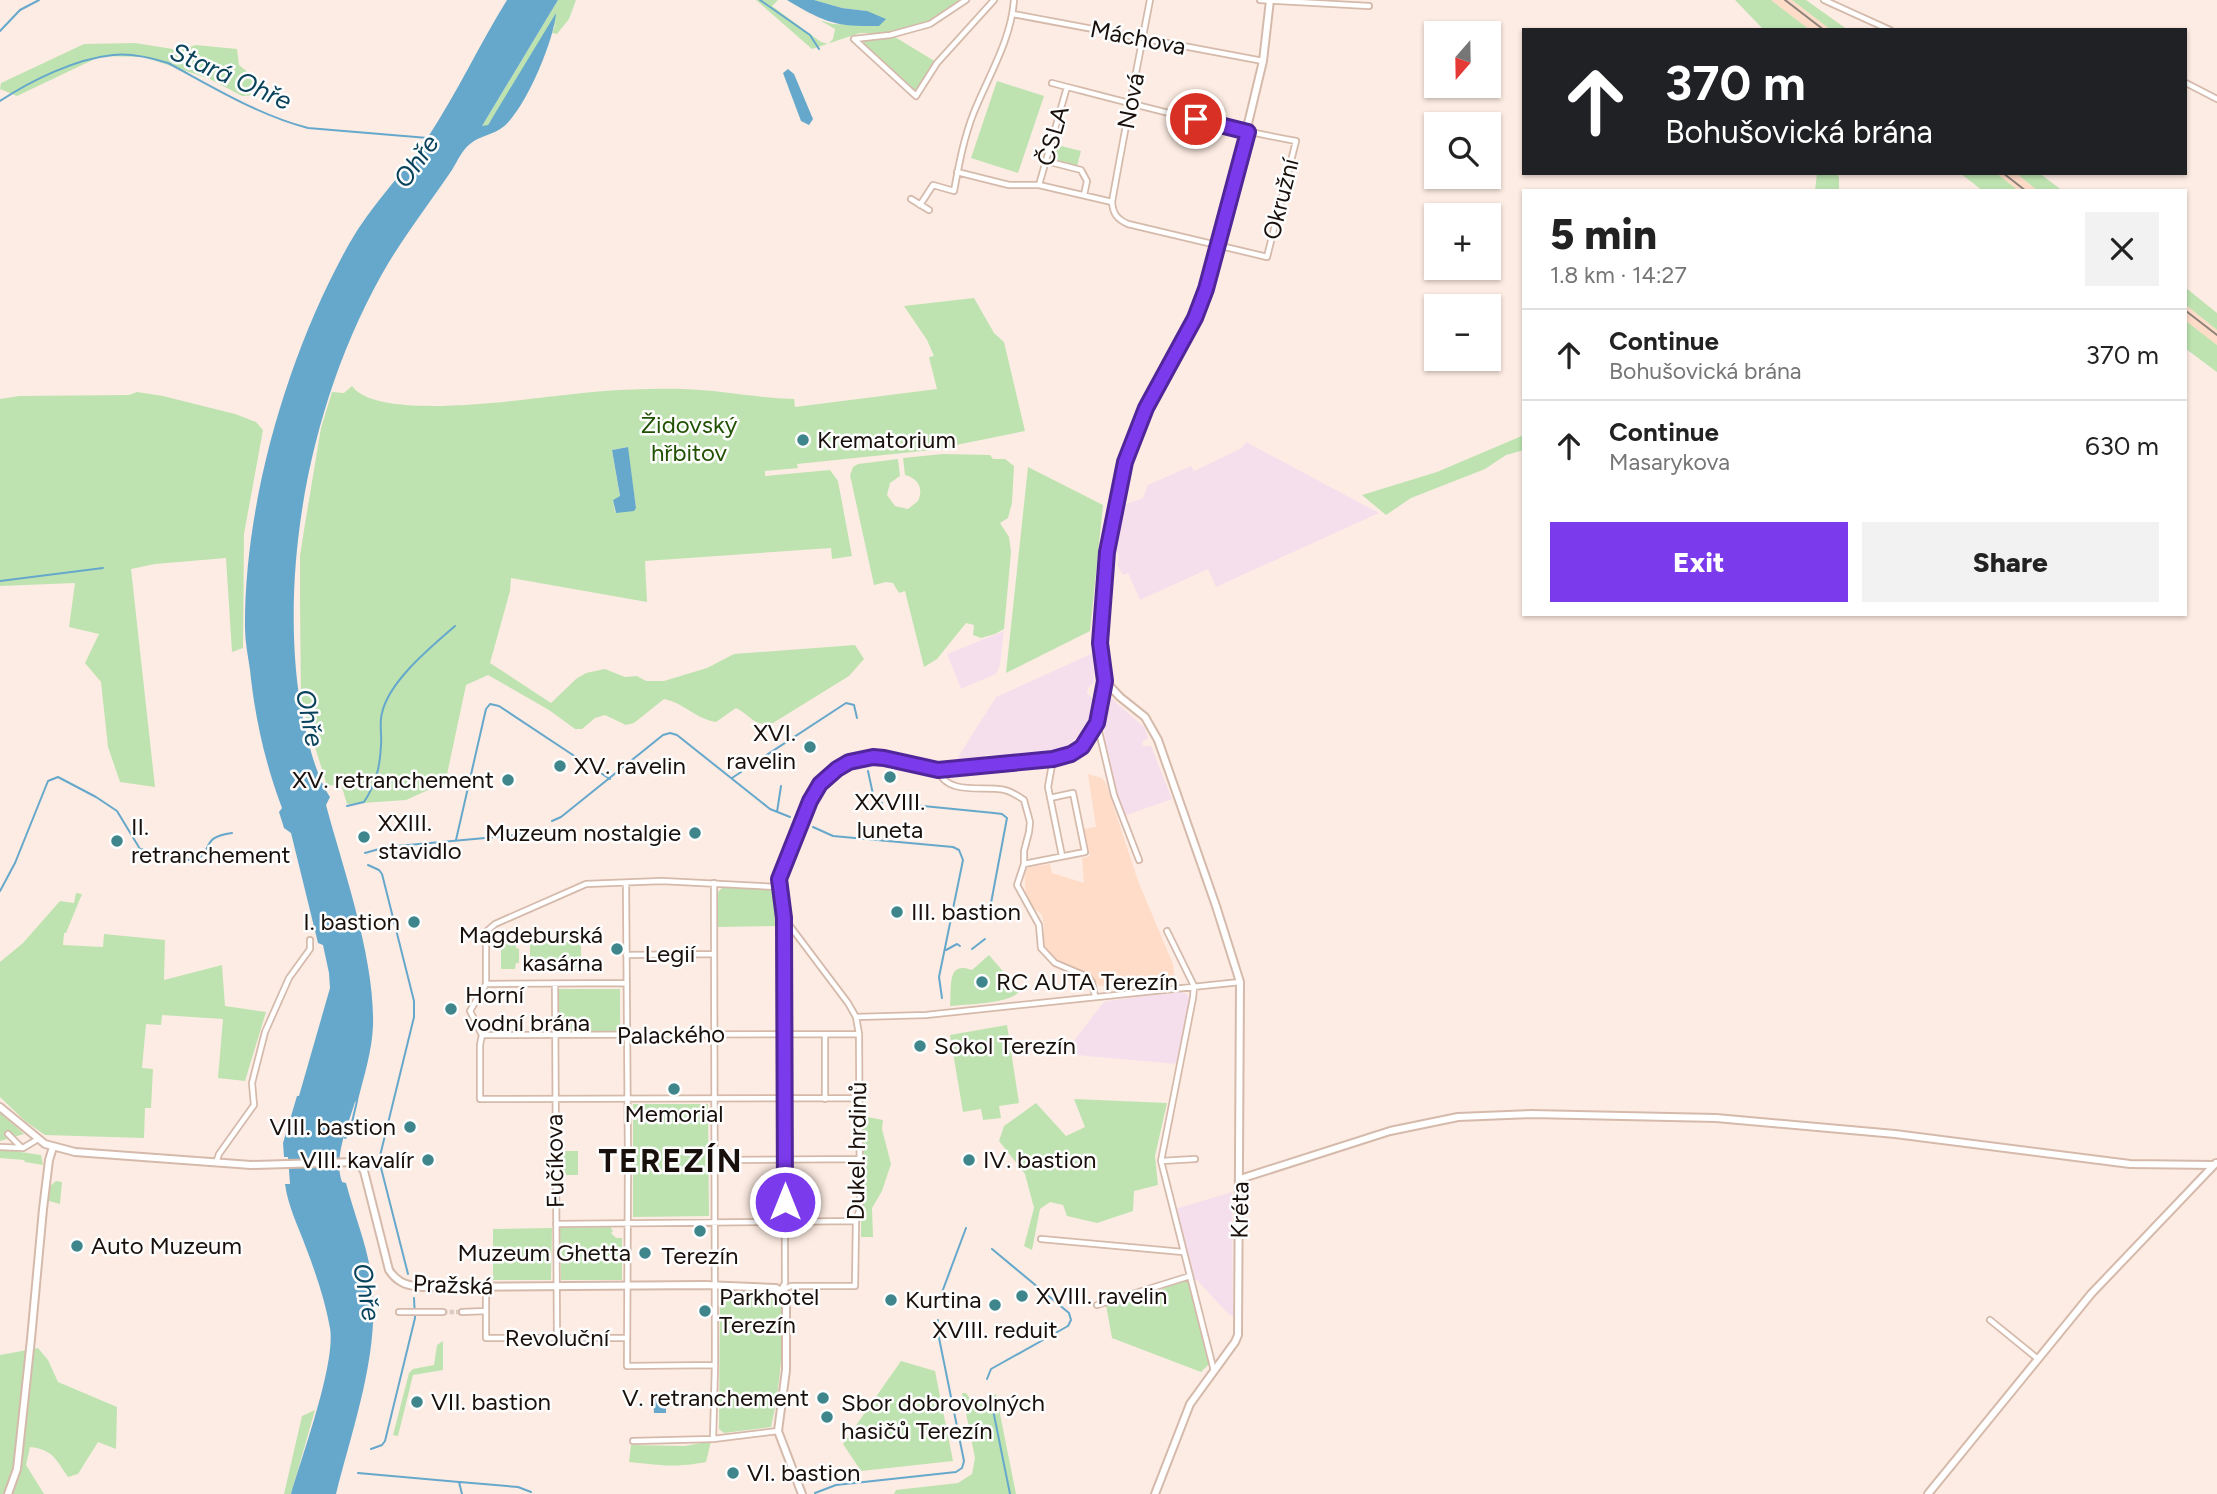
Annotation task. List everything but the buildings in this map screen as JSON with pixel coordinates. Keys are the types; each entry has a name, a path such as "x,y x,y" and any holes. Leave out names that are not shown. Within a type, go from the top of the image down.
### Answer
{"street":[{"path":"966,0 930,24 890,35 854,39 916,96 937,63 994,0"},
{"path":"920,205 933,185 954,191 974,113 1003,46 1013,14 1014,0"},
{"name":"Nová","path":"1112,202 1150,0"},
{"path":"1260,0 1339,2 1369,6"},
{"path":"1824,0 1886,28"},
{"path":"802,1494 778,1431 786,1370 786,1299 781,1290 785,1283 786,1160 784,918 779,879 810,801 828,776 837,769 860,759 884,758 938,770 1053,759 1071,754 1082,747 1097,723 1105,681 1100,643 1107,552 1125,462 1142,416 1195,318 1216,257 1263,61 1270,1"},
{"name":"Máchova","path":"1013,14 1263,61"},
{"path":"1052,83 1248,132"},
{"path":"2187,84 2217,99"},
{"name":"ČSLA","path":"957,172 1009,185 1039,185 1067,87"},
{"name":"Okružní","path":"1219,246 1267,257 1296,141 1248,132"},
{"path":"1046,161 1081,170 1087,181 1084,195"},
{"path":"1039,185 1112,202 1113,210 1119,219 1128,224 1219,246"},
{"path":"911,199 929,210"},
{"name":"Kréta","path":"1105,681 1145,717 1158,740 1240,982 1238,1335 1191,1404 1155,1494"},
{"path":"1097,723 1114,795 1139,860"},
{"path":"1053,759 1048,787 1062,856"},
{"path":"938,770 940,777 951,786 1002,789 1024,800 1030,822 1024,864 1017,886 1039,925 1041,948 1055,962 1088,977 1095,996"},
{"path":"1024,864 1085,852 1073,793 1050,798"},
{"path":"626,883 627,1366 715,1366"},
{"path":"778,887 714,883 586,884 495,923 486,937 486,984 470,1011 482,1035 480,1099 859,1098"},
{"path":"713,1439 714,883"},
{"path":"784,918 856,1017 916,1016 1240,982"},
{"path":"1167,931 1194,986 1194,998 1161,1161 1214,1372"},
{"path":"216,1163 219,1154 254,1105 252,1083 265,1032 289,978 310,949 310,940"},
{"name":"Legií","path":"626,954 713,954"},
{"path":"486,984 626,983"},
{"name":"Fučíkova","path":"555,984 557,1339"},
{"name":"Dukel. hrdinů","path":"781,1290 791,1286 855,1286 856,1222 860,1208 859,1034 856,1017"},
{"name":"Palackého","path":"482,1035 859,1034"},
{"path":"825,1035 825,1099"},
{"name":"Pražská","path":"0,1107 38,1139 53,1147 75,1152 216,1163 282,1165 350,1161 360,1164 387,1262 396,1280 403,1284 486,1287 714,1285 766,1286 781,1290"},
{"path":"1240,1179 1390,1131 1458,1117 1531,1114 1716,1118 1895,1133 2130,1164 2216,1163"},
{"path":"8,1134 23,1149"},
{"path":"0,1147 23,1149 38,1139"},
{"path":"8,1494 17,1469 43,1209 53,1147"},
{"path":"714,1160 859,1159"},
{"path":"1161,1161 1195,1159"},
{"path":"1927,1494 2091,1294 2216,1163"},
{"path":"556,1224 856,1222"},
{"path":"1041,1239 1183,1252"},
{"path":"1097,1305 1190,1276"},
{"path":"462,1312 486,1311 486,1287"},
{"name":"Revoluční","path":"486,1311 486,1338 627,1338"},
{"path":"399,1312 443,1312"},
{"path":"1990,1320 2038,1359"},
{"path":"633,1441 713,1439 778,1431"}],"shaded area":[{"path":"1771,0 1792,0 1828,28 1807,28"},
{"path":"1999,175 2018,175 2036,189 2016,189"},
{"path":"2187,306 2217,330 2217,345 2187,322"},
{"path":"1246,442 1379,513 1216,587 1208,569 1140,600 1128,573 1123,575 1117,565 1119,557 1114,546 1121,506 1143,498 1148,485 1191,466 1194,471 1242,448"},
{"path":"1004,631 1000,665 996,674 961,689 947,654"},
{"path":"1093,653 1094,682 1087,693 1092,698 1090,718 1088,727 1075,745 1066,750 994,758 993,755 985,755 985,759 960,762 958,757 996,697"},
{"path":"1111,698 1145,728 1148,738 1142,742 1143,746 1151,746 1172,799 1124,816 1110,776 1104,738 1106,700"},
{"path":"1088,774 1102,778 1106,783 1138,881 1173,964 1175,982 1099,986 1093,977 1056,960 1043,947 1042,915 1026,902 1024,868 1050,864 1052,873 1084,883 1082,858 1090,856 1084,829 1096,827"},
{"path":"1183,991 1190,998 1176,1064 1076,1055 1069,1047 1107,1001"},
{"path":"1232,1192 1233,1315 1229,1315 1197,1280 1194,1280 1175,1209"}],"green space":[{"path":"558,0 576,0 569,19 557,34 552,33 556,23 487,126 482,126"},
{"path":"756,0 778,0 772,6 827,44 812,49"},
{"path":"814,0 959,0 928,22 889,33 860,33 828,43 833,39 835,29 820,20 833,24 879,26 867,11 842,8"},
{"path":"1735,0 1771,0 1807,28 1762,28"},
{"path":"1792,0 1806,0 1845,28 1828,28"},
{"path":"895,37 936,62 917,92 863,43 867,39"},
{"path":"135,43 179,50 196,45 237,49 239,65 262,84 256,95 242,96 210,79 144,57 101,56 17,96 0,89 1,83 84,44"},
{"path":"997,81 1044,96 1018,173 971,158"},
{"path":"1057,145 1081,151 1077,166 1053,160"},
{"path":"1817,175 1838,175 1839,189 1815,189"},
{"path":"1963,175 1999,175 2016,189 1980,189"},
{"path":"2018,175 2042,175 2060,189 2036,189"},
{"path":"2187,289 2217,313 2217,330 2187,306"},
{"name":"Židovský hřbitov","path":"974,298 994,333 1004,342 1025,431 951,448 797,464 798,468 765,471 765,476 830,470 838,481 852,556 832,559 831,548 645,561 647,602 511,578 510,591 490,663 551,703 586,673 605,669 625,677 637,676 646,681 664,681 707,668 734,654 855,645 864,659 849,676 773,723 757,722 736,708 716,722 664,699 634,723 626,725 605,715 595,718 582,729 575,729 549,710 488,675 466,685 445,784 441,788 435,787 406,800 347,804 341,784 327,786 301,701 300,556 321,428 332,392 344,393 352,386 367,397 390,403 452,406 609,391 683,389 794,399 795,407 937,389 929,357 934,356 927,340 904,306","holes":["627,447 636,508 615,512 613,500 620,497 612,450"]},
{"path":"2187,322 2217,345 2217,372 2187,350"},
{"path":"137,392 235,414 256,422 263,430 244,534 243,648 232,652 226,558 155,564 131,569 155,787 120,782 108,747 101,682 85,663 99,634 69,627 75,583 0,586 0,399 19,396 129,395"},
{"path":"1522,436 1522,451 1506,455 1485,469 1411,498 1386,515 1362,495 1437,472"},
{"path":"943,454 990,455 993,459 1005,459 1014,466 1012,503 1008,518 1000,523 1009,537 1011,552 1004,629 981,638 973,635 974,625 966,623 937,659 924,667 905,591 899,593 893,583 874,585 850,475 853,467 858,464 898,459 900,476 890,483 887,495 895,506 908,509 918,501 920,488 913,479 905,475 903,458"},
{"path":"1028,467 1103,505 1090,631 1006,673"},
{"path":"723,887 770,890 776,895 781,926 718,927 717,893"},
{"path":"76,893 82,894 64,933 63,945 103,947 104,934 165,940 164,980 222,965 225,1006 266,1012 245,1081 218,1078 223,1019 162,1015 161,1025 146,1024 142,1068 153,1069 151,1108 145,1108 144,1138 45,1135 25,1121 0,1097 0,962 23,943 60,901 74,903"},
{"path":"501,942 515,942 516,948 519,949 519,963 516,963 515,969 501,969"},
{"path":"530,942 581,942 581,969 530,969"},
{"name":"RC AUTA Terezín","path":"989,955 1020,991 998,1001 950,1006 954,972 964,968 972,970"},
{"path":"559,989 620,989 620,1031 559,1031"},
{"path":"1007,1025 1019,1103 999,1106 1001,1118 983,1120 981,1109 963,1112 950,1035"},
{"path":"1074,1099 1167,1103 1155,1156 1158,1185 1134,1191 1133,1211 1097,1223 1067,1216 1063,1205 1050,1202 1040,1209 1032,1250 1024,1246 1034,1208 1025,1174 999,1141 1004,1126 1036,1103 1066,1136 1085,1127"},
{"path":"633,1104 708,1104 709,1216 633,1217"},
{"path":"0,1112 24,1134 0,1141"},
{"path":"862,1116 883,1120 882,1129 891,1164 882,1191 872,1208 873,1237 861,1237"},
{"path":"0,1149 41,1155 43,1165 0,1158"},
{"path":"559,1151 578,1151 578,1175 559,1175"},
{"path":"56,1181 62,1182 60,1204 49,1201 49,1187"},
{"path":"610,1227 616,1238 622,1238 622,1280 561,1280 560,1228"},
{"path":"552,1228 551,1280 493,1280 493,1229"},
{"path":"1188,1280 1209,1364 1201,1372 1112,1338 1106,1305"},
{"path":"747,1288 776,1293 781,1305 783,1339 776,1400 771,1427 724,1433 719,1429 720,1289"},
{"path":"443,1341 443,1370 413,1375 398,1436 393,1435 409,1373 413,1369 434,1365 437,1345"},
{"path":"38,1348 48,1360 58,1382 117,1407 116,1449 98,1442 78,1474 68,1477 49,1453 30,1447 26,1465 44,1494 0,1494 0,1355"},
{"path":"901,1361 935,1371 953,1461 861,1471 843,1444"},
{"path":"962,1393 966,1393 971,1400 984,1401 996,1394 1016,1494 894,1494 896,1490 958,1483 972,1474 975,1458"},
{"path":"315,1410 291,1494 284,1494 302,1416"},
{"path":"711,1441 706,1462 659,1465 629,1462 631,1445 685,1446"}],"water":[{"name":"Ohře","path":"507,0 558,0 482,126 488,125 556,13 544,57 529,91 512,118 499,130 474,141 462,153 389,262 364,308 343,356 326,407 302,512 294,618 298,684 312,754 330,797 326,805 364,944 372,1000 373,1026 369,1054 358,1100 342,1142 339,1162 342,1182 346,1183 368,1257 373,1309 369,1362 336,1494 291,1494 323,1386 328,1363 330,1328 323,1296 286,1192 285,1184 290,1184 288,1157 284,1157 283,1143 330,988 323,945 318,943 291,833 284,828 279,812 282,808 266,757 255,705 245,628 252,530 261,480 289,380 327,287 358,230 439,120"},
{"path":"787,0 814,0 842,8 867,11 886,19 879,26 840,24 821,18"},
{"path":"788,69 794,74 813,119 809,125 801,121 783,73"},
{"path":"628,447 636,508 634,511 616,513 613,500 620,496 612,450"},
{"path":"653,1397 666,1397 666,1413 654,1413"}],"waterway":[{"path":"0,31 20,10 39,0"},
{"path":"760,0 810,35 819,49"},
{"name":"Stará Ohře","path":"0,101 40,78 69,66 99,57 127,55 168,63 254,108 308,128 428,138"},
{"path":"0,581 103,568"},
{"path":"347,806 364,802 374,782 380,753 381,717 393,689 412,665 455,626"},
{"path":"756,762 846,703 854,705 857,718"},
{"path":"456,840 486,709 490,704 499,706 585,763"},
{"path":"552,821 561,817 663,735 670,733 677,735 770,809 790,817"},
{"path":"868,771 874,799 882,803"},
{"path":"599,772 610,779"},
{"path":"732,778 741,772"},
{"path":"0,891 15,863 48,781 58,777 117,811 140,849 194,861 215,838 232,833"},
{"path":"777,812 781,786"},
{"path":"903,804 1002,814 1007,818 988,919"},
{"path":"813,827 833,836 953,847 959,850 963,860 939,977 942,998"},
{"path":"365,853 386,847 517,835 527,831"},
{"path":"368,865 382,874 414,1001 414,1017 379,1160 408,1274"},
{"path":"972,949 985,939"},
{"path":"946,950 957,944 960,946"},
{"path":"345,1138 349,1135 357,1101"},
{"path":"941,1295 966,1228"},
{"path":"987,1379 991,1369 1068,1326 1071,1320 1069,1313 992,1249"},
{"path":"371,1449 385,1441 415,1318 414,1298"},
{"path":"815,1493 836,1485 956,1472 962,1468 964,1461 937,1328 938,1320"},
{"path":"991,1400 1010,1494"},
{"path":"358,1473 459,1482 462,1494"},
{"path":"460,1482 518,1487 531,1492"}],"tunnel":[{"path":"443,1312 462,1312"}],"railway":[{"path":"1785,0 1821,28"},
{"path":"2006,175 2023,189"},
{"path":"2187,312 2217,335"}],"place":[{"name":"Krematorium","path":"803,440"},
{"name":"XVI. ravelin","path":"810,747"},
{"name":"XV. ravelin","path":"560,766"},
{"name":"XXVIII. luneta","path":"890,777"},
{"name":"XV. retranchement","path":"508,780"},
{"name":"Muzeum nostalgie","path":"695,833"},
{"name":"XXIII. stavidlo","path":"364,837"},
{"name":"II. retranchement","path":"117,841"},
{"name":"III. bastion","path":"897,912"},
{"name":"I. bastion","path":"414,922"},
{"name":"Magdeburská kasárna","path":"617,949"},
{"name":"RC AUTA Terezín","path":"982,982"},
{"name":"Horní vodní brána","path":"451,1009"},
{"name":"Sokol Terezín","path":"920,1046"},
{"name":"Memorial","path":"674,1089"},
{"name":"VIII. bastion","path":"410,1127"},
{"name":"VIII. kavalír","path":"428,1160"},
{"name":"IV. bastion","path":"969,1160"},
{"name":"Terezín","path":"700,1231"},
{"name":"Auto Muzeum","path":"77,1246"},
{"name":"Muzeum Ghetta","path":"645,1253"},
{"name":"XVIII. ravelin","path":"1022,1296"},
{"name":"Kurtina","path":"891,1300"},
{"name":"XVIII. reduit","path":"995,1305"},
{"name":"Parkhotel Terezín","path":"705,1311"},
{"name":"V. retranchement","path":"823,1398"},
{"name":"VII. bastion","path":"417,1402"},
{"name":"Sbor dobrovolných hasičů Terezín","path":"827,1417"},
{"name":"VI. bastion","path":"733,1473"}],"district":[{"name":"TEREZÍN","path":"671,1161"}],"route":[{"path":"785,1202 784,918 778,887 810,801 820,784 849,762 873,757 938,770 1053,759 1071,754 1082,747 1097,723 1105,681 1100,643 1107,552 1125,462 1146,408 1195,318 1206,289 1248,132 1196,119"}]}
